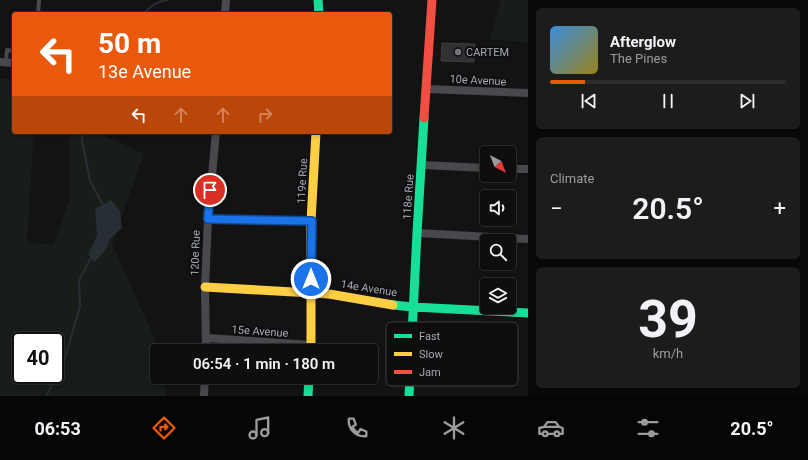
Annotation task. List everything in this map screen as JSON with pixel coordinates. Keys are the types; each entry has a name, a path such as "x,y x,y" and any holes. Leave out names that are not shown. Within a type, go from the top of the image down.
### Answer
{"street":[{"path":"225,12 226,0"},
{"path":"318,0 319,12"},
{"name":"118e Rue","path":"412,322 432,0"},
{"name":"10e Avenue","path":"427,89 528,93"},
{"name":"120e Rue","path":"207,344 205,287 208,219 216,134"},
{"name":"119e Rue","path":"311,344 312,221 316,134"},
{"path":"422,165 480,168"},
{"path":"516,168 528,169"},
{"path":"208,219 312,221"},
{"path":"417,233 528,239"},
{"name":"14e Avenue","path":"205,287 340,296 378,303 413,307 528,313"},
{"name":"15e Avenue","path":"207,338 269,344"},
{"path":"204,396 205,384"},
{"path":"308,396 309,384"},
{"name":"118e Rue","path":"409,386 409,396"}],"lane":[{"path":"38,12 39,0"},
{"path":"7,62 7,50 12,51"}],"shaded area":[{"path":"501,0 528,0 528,43 490,39"},
{"path":"0,79 12,79 12,134 34,134 27,243 54,244 69,200 69,134 101,134 144,154 121,218 95,209 97,236 88,254 93,262 104,252 110,239 115,234 112,244 154,337 156,344 150,344 150,384 164,384 167,396 0,396"},
{"path":"111,200 120,211 122,228 110,239 106,248 94,262 88,254 97,236 95,209"}],"building":[{"name":"CARTEM","path":"442,43 475,44 474,62 441,61"}],"waterway":[{"path":"146,12 154,4 160,1 168,0"},
{"path":"82,134 90,181 103,205"},
{"path":"46,396 63,365 80,306 79,280 91,258"}],"traffic: fast":[{"path":"318,0 319,12"},
{"path":"413,322 424,118"},
{"path":"393,305 528,313"},
{"path":"308,396 309,384"},
{"path":"409,386 409,396"}],"traffic: slow":[{"path":"311,344 311,221 316,134"},
{"path":"205,287 329,294 393,305"}],"traffic: jam":[{"path":"424,118 432,0"}],"place":[{"name":"CARTEM","path":"458,52"}],"route":[{"path":"210,190 208,219 312,221 311,279"}]}
